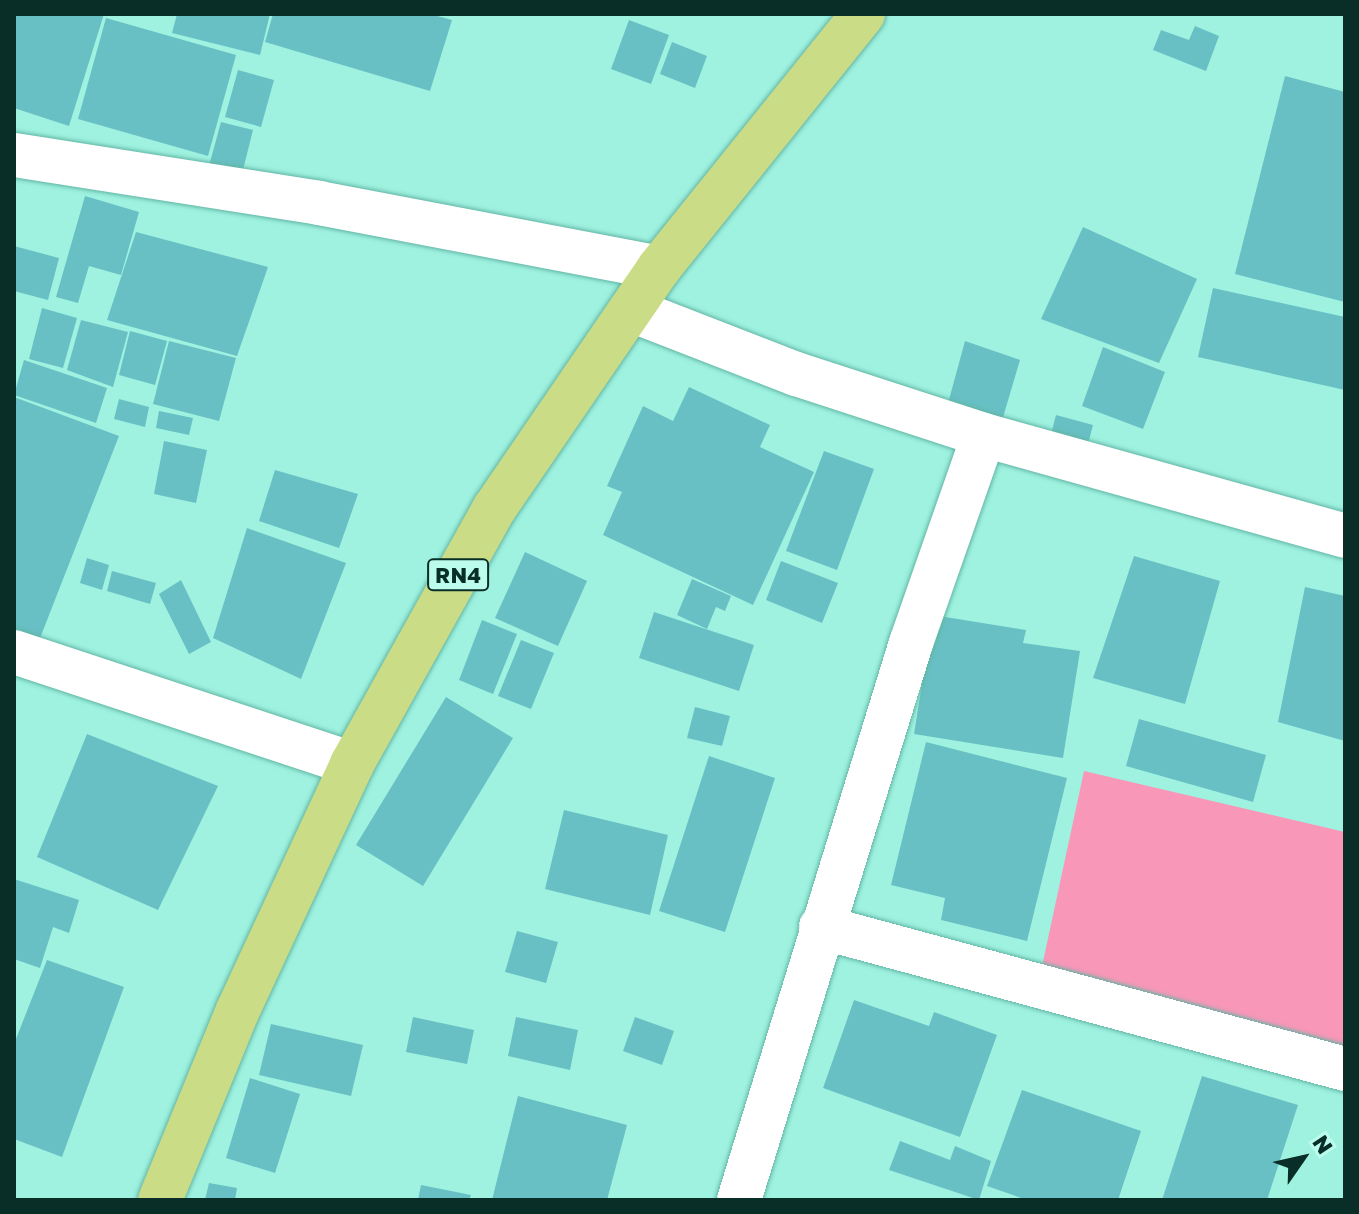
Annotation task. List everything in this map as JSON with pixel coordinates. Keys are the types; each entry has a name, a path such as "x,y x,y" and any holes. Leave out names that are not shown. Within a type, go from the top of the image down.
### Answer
{"highway":[{"name":"RN4","path":"160,1200 238,1010 352,764 494,509 659,268 862,14"}],"street":[{"path":"14,155 319,203 659,268"},
{"path":"631,310 796,374 984,435 1345,536"},
{"path":"739,1200 821,927 984,435"},
{"path":"14,652 352,764"},
{"path":"821,927 1345,1069"}],"shaded area":[{"path":"1084,771 1345,832 1345,1053 1041,971"}],"building":[{"path":"14,14 104,14 69,126 14,108"},
{"path":"177,14 270,14 260,55 172,33"},
{"path":"273,14 430,14 452,20 430,91 265,42"},
{"path":"106,18 236,55 208,156 78,119"},
{"path":"629,20 669,35 651,84 611,69"},
{"path":"1195,26 1219,36 1206,71 1153,50 1161,30 1189,40"},
{"path":"672,42 707,56 695,88 660,74"},
{"path":"238,70 274,80 261,127 225,117"},
{"path":"1285,76 1345,92 1345,302 1235,274"},
{"path":"221,122 253,130 240,182 207,173"},
{"path":"85,196 139,212 121,275 89,266 78,303 56,297"},
{"path":"1083,227 1197,279 1159,363 1041,319"},
{"path":"136,232 268,267 237,356 107,320"},
{"path":"14,246 59,258 48,300 14,291"},
{"path":"1213,288 1345,317 1345,390 1198,357"},
{"path":"42,308 77,318 63,368 29,359"},
{"path":"81,320 128,332 113,387 67,370"},
{"path":"130,331 167,341 155,385 119,375"},
{"path":"169,341 236,358 219,421 153,404"},
{"path":"965,341 1020,360 1001,424 947,407"},
{"path":"1103,347 1165,372 1143,429 1082,406"},
{"path":"24,360 107,388 96,423 14,395"},
{"path":"689,387 770,425 760,447 814,472 753,605 603,535 622,492 607,486 643,406 673,421"},
{"path":"14,397 119,436 35,651 14,645"},
{"path":"119,399 149,407 145,427 114,419"},
{"path":"159,411 193,418 189,435 156,428"},
{"path":"1056,415 1093,425 1085,455 1048,446"},
{"path":"164,441 207,450 196,503 154,494"},
{"path":"824,451 874,469 837,570 786,551"},
{"path":"275,470 358,494 339,548 259,521"},
{"path":"247,528 346,563 301,679 213,638"},
{"path":"525,552 587,581 558,646 495,618"},
{"path":"1134,556 1220,581 1185,704 1093,678"},
{"path":"87,558 109,565 102,590 80,583"},
{"path":"781,561 838,583 822,623 766,600"},
{"path":"112,571 156,583 150,604 107,591"},
{"path":"692,579 731,596 725,611 716,607 707,629 677,615"},
{"path":"181,580 211,642 189,654 159,594"},
{"path":"1305,587 1345,596 1345,741 1278,722"},
{"path":"654,612 754,645 739,691 639,658"},
{"path":"933,615 1026,630 1023,643 1080,651 1063,758 914,734"},
{"path":"482,620 517,634 493,694 459,680"},
{"path":"521,640 554,653 531,709 498,696"},
{"path":"446,697 513,738 423,886 356,845"},
{"path":"695,707 730,716 722,746 687,738"},
{"path":"1139,719 1266,755 1253,802 1126,766"},
{"path":"87,734 218,786 158,910 37,857"},
{"path":"926,742 1067,778 1027,941 941,920 945,898 891,885"},
{"path":"709,756 775,778 725,932 659,911"},
{"path":"564,810 668,835 650,915 545,889"},
{"path":"14,879 79,900 69,933 53,927 40,968 14,959"},
{"path":"517,931 558,942 546,983 505,972"},
{"path":"47,960 124,987 62,1157 14,1139 14,1044"},
{"path":"854,1000 929,1026 934,1012 997,1035 960,1137 823,1088"},
{"path":"413,1017 474,1030 467,1064 406,1052"},
{"path":"516,1017 578,1030 570,1070 508,1056"},
{"path":"635,1017 674,1031 662,1065 623,1051"},
{"path":"271,1024 363,1045 351,1096 259,1075"},
{"path":"1202,1076 1298,1105 1267,1200 1162,1200"},
{"path":"250,1078 300,1094 275,1173 226,1158"},
{"path":"1022,1090 1141,1131 1118,1200 1027,1200 987,1186"},
{"path":"518,1096 627,1125 607,1200 492,1200"},
{"path":"900,1141 950,1160 955,1146 991,1161 979,1200 889,1170"},
{"path":"209,1183 237,1188 235,1200 205,1200"},
{"path":"421,1185 471,1195 469,1200 418,1200"}]}
